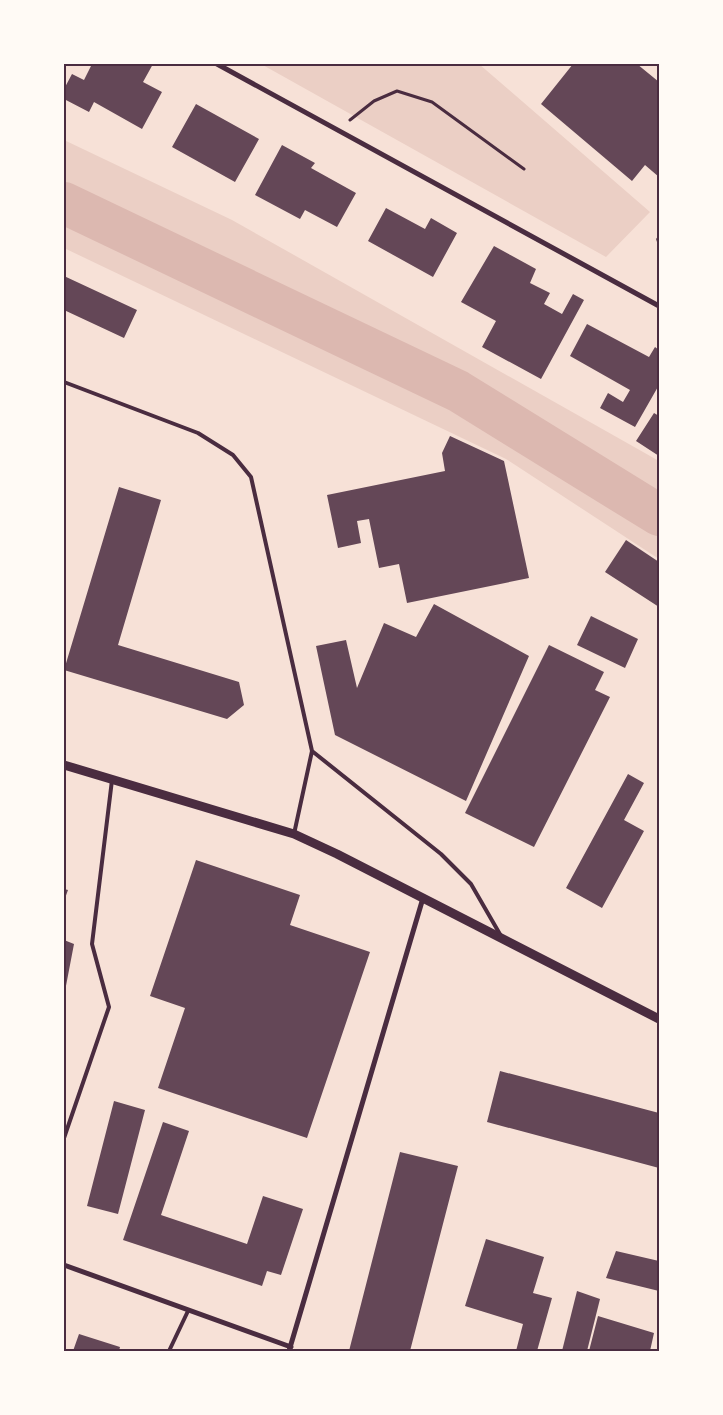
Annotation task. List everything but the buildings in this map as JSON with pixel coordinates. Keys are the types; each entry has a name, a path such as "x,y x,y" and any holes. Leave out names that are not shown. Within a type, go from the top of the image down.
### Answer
{"street":[{"path":"217,64 659,306"},
{"path":"64,765 294,834 337,854 659,1019"},
{"path":"64,1265 290,1349 423,898"}],"lane":[{"path":"64,382 198,433 233,455 251,477 312,751 294,834"},
{"path":"312,751 442,854 471,884 503,939"},
{"path":"64,1138 109,1007 92,944 112,780"},
{"path":"170,1351 188,1311"}],"path":[{"path":"338,130 374,101 397,91 432,102 524,169"}],"shaded area":[{"path":"261,64 479,64 650,212 606,257"},
{"path":"64,140 232,220 659,461 659,559 506,459 64,248"}],"waterway":[{"path":"64,203 458,391 659,515"}]}
